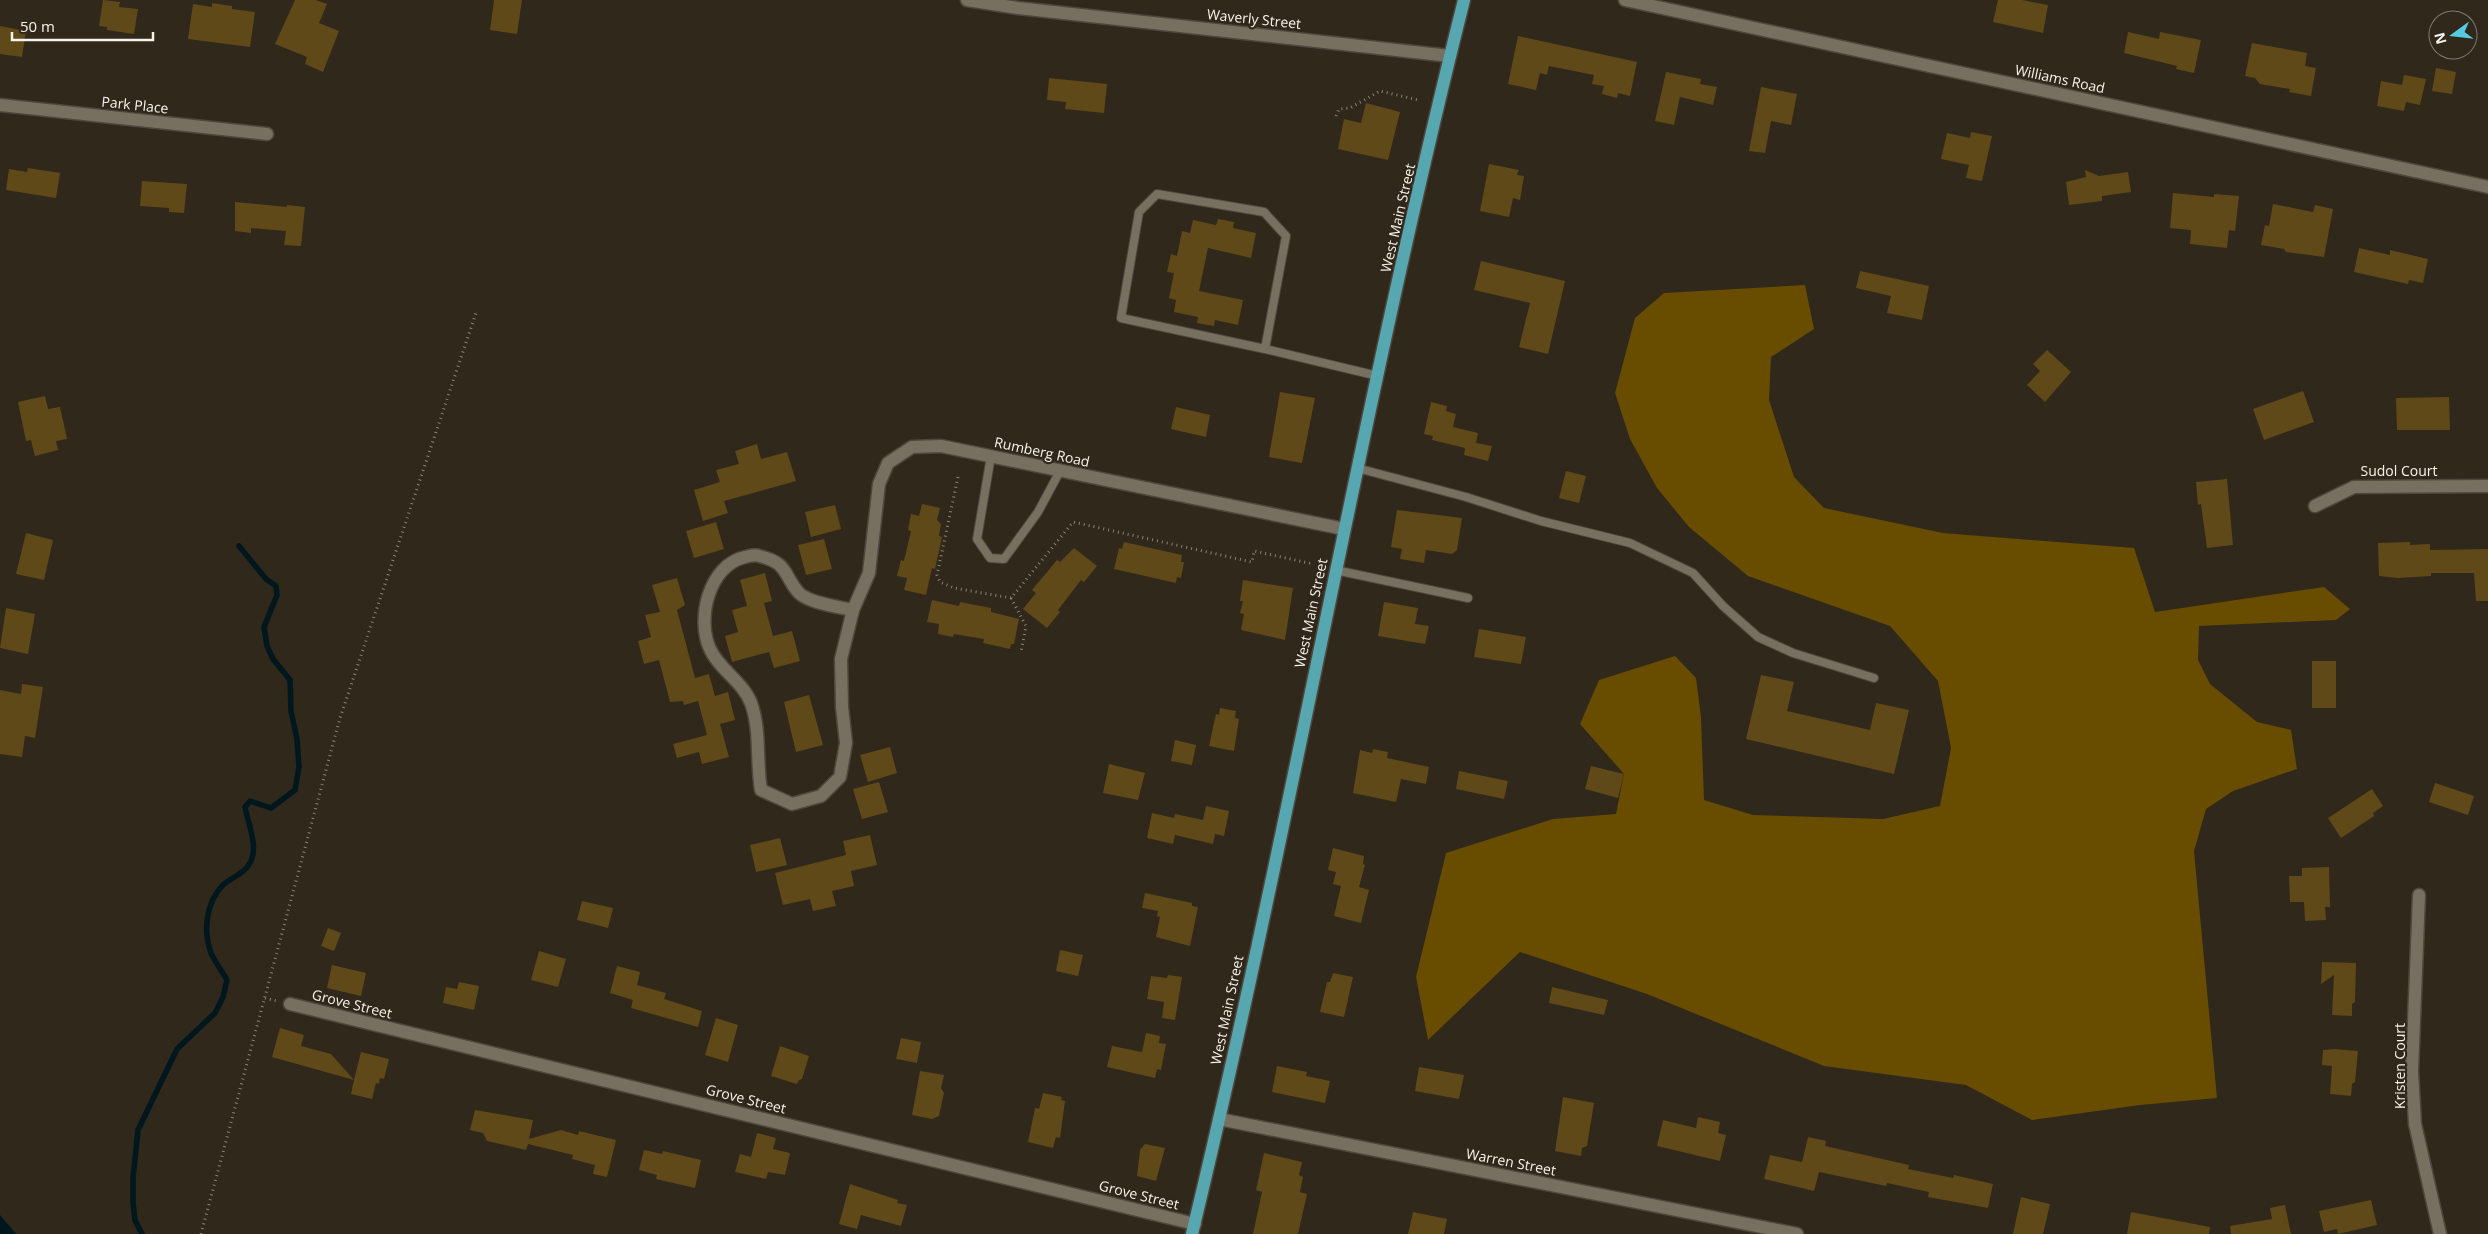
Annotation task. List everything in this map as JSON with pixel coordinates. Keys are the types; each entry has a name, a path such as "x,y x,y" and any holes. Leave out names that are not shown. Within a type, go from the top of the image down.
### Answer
{"main road":[{"name":"West Main Street","path":"1193,1229 1220,1119 1357,468 1464,0"}],"street":[{"name":"Waverly Street","path":"966,0 1018,4 1450,56"},
{"name":"Williams Road","path":"1625,0 2488,187"},
{"name":"Park Place","path":"0,105 267,134"},
{"name":"Rumberg Road","path":"853,610 819,602 800,594 778,562 757,555 735,560 717,575 704,609 703,630 710,650 732,675 750,701 758,729 757,765 761,790 792,804 821,796 840,777 846,743 842,706 841,659 853,610 868,573 879,484 888,463 912,447 941,446 1344,529"},
{"name":"Sudol Court","path":"2315,506 2354,486 2488,486"},
{"name":"Kristen Court","path":"2419,895 2412,1071 2415,1124 2440,1234"},
{"name":"Grove Street","path":"290,1004 1193,1229"},
{"name":"Warren Street","path":"1220,1119 1798,1234"}],"lane":[{"path":"1265,349 1286,236 1264,212 1157,194 1139,212 1121,318 1378,376"},
{"path":"991,456 977,539 990,558 1004,559 1038,512 1060,471"},
{"path":"1357,468 1466,497 1541,521 1630,543 1693,573 1723,606 1758,636 1794,653 1874,678"},
{"path":"1335,570 1468,598"}],"path":[{"path":"1336,116 1339,109 1350,108 1380,91 1418,100"},
{"path":"201,1234 340,718 477,310"},
{"path":"958,477 937,575 940,582 954,588 1011,598"},
{"path":"1011,598 1073,522 1252,562 1254,551 1313,564"},
{"path":"1011,598 1026,626 1021,652"}],"shaded area":[{"path":"1805,285 1814,329 1771,357 1769,400 1794,477 1824,508 1943,533 2134,548 2155,612 2324,587 2350,609 2336,620 2199,626 2198,660 2210,684 2257,722 2291,730 2297,769 2233,791 2206,809 2194,851 2217,1098 2140,1105 2032,1120 1966,1085 1824,1066 1647,994 1520,952 1428,1040 1416,977 1446,853 1553,819 1616,814 1624,774 1580,724 1599,680 1675,656 1696,678 1701,717 1704,800 1753,815 1883,819 1940,806 1951,748 1938,681 1890,626 1748,576 1689,527 1657,488 1630,439 1615,393 1635,318 1664,293"}],"water":[{"path":"0,1215 16,1234 0,1234"}],"building":[{"path":"103,0 120,2 119,7 138,9 134,34 107,30 107,27 99,26"},
{"path":"295,0 316,0 327,4 319,23 339,31 323,72 305,64 307,57 275,44"},
{"path":"494,0 522,0 517,34 490,30"},
{"path":"1998,0 2022,0 2048,5 2043,33 1993,22"},
{"path":"212,3 232,6 232,9 255,12 250,47 188,39 193,4 212,7"},
{"path":"0,26 26,31 22,57 0,54"},
{"path":"2128,32 2159,39 2160,32 2201,40 2194,73 2176,69 2177,66 2124,53"},
{"path":"1518,36 1637,62 1630,96 1618,93 1617,98 1602,94 1604,86 1592,84 1594,75 1549,66 1547,75 1540,73 1536,90 1508,84"},
{"path":"2252,43 2307,53 2305,66 2316,68 2311,96 2289,92 2290,89 2260,84 2255,78 2245,76"},
{"path":"2436,68 2456,72 2452,94 2432,91"},
{"path":"1666,72 1701,79 1700,84 1717,87 1713,105 1680,97 1674,125 1655,121"},
{"path":"2404,75 2426,79 2420,105 2406,102 2404,111 2377,106 2381,81 2402,85"},
{"path":"1049,78 1107,84 1104,113 1065,109 1066,102 1047,100"},
{"path":"1761,87 1797,94 1791,125 1771,121 1765,153 1749,151"},
{"path":"1366,103 1400,112 1388,160 1338,149 1344,119 1361,123"},
{"path":"1971,132 1992,136 1982,181 1966,178 1969,165 1941,159 1947,133 1970,138"},
{"path":"1489,164 1519,170 1517,175 1524,176 1520,200 1513,198 1509,217 1480,211"},
{"path":"28,168 60,173 56,198 6,190 9,169 27,172"},
{"path":"2085,170 2099,176 2128,172 2131,192 2102,196 2102,201 2069,205 2066,182 2086,177"},
{"path":"142,181 187,184 184,213 169,212 169,208 140,206"},
{"path":"2173,193 2214,197 2214,194 2239,196 2235,231 2229,230 2227,248 2190,244 2191,230 2170,228"},
{"path":"235,202 305,207 301,246 284,245 286,231 251,228 251,233 235,231"},
{"path":"2273,204 2313,212 2315,205 2333,209 2324,257 2286,252 2284,249 2261,245 2265,225 2269,226"},
{"path":"1218,219 1234,222 1233,228 1256,233 1251,258 1208,248 1199,291 1243,300 1238,325 1215,320 1214,326 1197,323 1198,317 1174,312 1176,300 1169,298 1174,273 1167,272 1171,254 1177,256 1182,231 1190,233 1193,220 1216,225"},
{"path":"2359,248 2390,255 2390,250 2428,259 2423,283 2409,280 2408,284 2354,272"},
{"path":"1481,261 1565,281 1548,354 1519,347 1530,303 1474,290"},
{"path":"1860,271 1929,286 1922,320 1887,313 1891,296 1856,288"},
{"path":"2047,350 2071,372 2045,402 2027,385 2040,371 2033,364"},
{"path":"2303,391 2314,422 2264,440 2253,409"},
{"path":"1280,392 1315,398 1302,463 1269,457"},
{"path":"45,396 48,409 60,407 67,439 56,441 58,450 35,456 31,440 26,441 18,402"},
{"path":"2449,397 2450,430 2397,430 2396,398"},
{"path":"1431,402 1447,406 1446,411 1456,414 1453,427 1478,433 1476,443 1492,446 1488,461 1464,455 1465,448 1432,440 1433,436 1424,434"},
{"path":"1176,407 1210,415 1206,437 1171,429"},
{"path":"757,444 761,459 787,452 796,481 724,501 728,513 703,521 694,490 720,482 716,470 739,464 735,451"},
{"path":"1566,471 1586,476 1579,503 1559,498"},
{"path":"2227,479 2233,545 2207,548 2201,504 2198,505 2196,482"},
{"path":"922,504 940,508 937,520 941,524 939,536 942,537 935,569 932,568 926,595 904,590 907,578 897,576 901,560 904,561 911,531 908,530 911,514 919,516"},
{"path":"835,505 841,529 811,537 805,512"},
{"path":"1397,510 1462,518 1457,550 1452,554 1426,550 1424,563 1400,559 1402,549 1391,547"},
{"path":"716,522 724,549 694,558 686,531"},
{"path":"26,533 53,540 44,580 16,574"},
{"path":"824,539 832,569 806,575 798,545"},
{"path":"1124,542 1182,555 1181,562 1184,562 1181,578 1177,577 1176,583 1114,569 1119,548 1122,549"},
{"path":"2410,542 2410,545 2430,544 2430,550 2488,549 2488,601 2476,601 2474,573 2431,573 2431,576 2398,578 2379,576 2378,543"},
{"path":"1074,548 1097,566 1084,582 1081,580 1047,628 1023,609 1036,593 1032,590 1057,560 1060,562"},
{"path":"765,573 772,601 764,603 773,636 792,631 800,661 774,668 769,652 732,662 725,636 738,632 732,610 747,606 740,580"},
{"path":"677,578 685,605 677,610 695,678 709,674 715,696 728,692 735,720 720,724 729,757 702,764 699,752 677,758 673,744 707,735 698,701 684,705 683,701 670,702 659,660 644,664 638,641 651,637 645,615 660,612 652,585"},
{"path":"1243,580 1293,588 1285,640 1241,630 1244,614 1240,613 1243,601 1240,601"},
{"path":"932,600 959,606 960,602 991,608 991,612 1019,619 1014,644 1011,644 1010,649 983,643 984,639 954,634 953,637 938,634 939,624 927,622"},
{"path":"1384,602 1418,608 1415,624 1429,626 1425,644 1378,636"},
{"path":"6,608 35,614 28,654 0,648"},
{"path":"1479,629 1526,637 1521,664 1474,657"},
{"path":"2312,661 2336,661 2336,708 2312,708"},
{"path":"1761,675 1794,682 1787,711 1870,730 1876,703 1909,710 1894,774 1746,739"},
{"path":"22,684 43,687 35,738 25,736 22,757 0,754 0,690 21,694"},
{"path":"809,695 823,745 796,752 784,702"},
{"path":"1220,708 1236,711 1235,718 1239,719 1234,751 1209,746 1216,714 1219,715"},
{"path":"1175,740 1196,745 1192,765 1171,761"},
{"path":"890,747 897,773 868,782 860,755"},
{"path":"1373,749 1388,752 1387,758 1429,767 1426,784 1401,779 1396,802 1353,793 1360,750 1372,753"},
{"path":"1109,764 1145,773 1138,800 1103,793"},
{"path":"1591,766 1624,774 1618,798 1585,789"},
{"path":"1459,771 1508,781 1504,799 1456,789"},
{"path":"879,782 888,812 862,819 853,789"},
{"path":"2435,783 2474,796 2468,815 2429,802"},
{"path":"2372,789 2383,806 2373,813 2374,816 2341,838 2328,818"},
{"path":"1206,806 1229,811 1224,836 1215,834 1213,844 1175,835 1173,844 1147,838 1152,813 1174,818 1175,814 1203,820"},
{"path":"870,835 877,865 851,871 854,886 832,891 836,906 813,911 810,899 783,905 775,873 846,855 843,841"},
{"path":"780,838 787,865 756,872 750,845"},
{"path":"1333,848 1364,856 1363,864 1365,865 1359,887 1369,890 1361,923 1334,916 1341,886 1333,884 1336,872 1328,870"},
{"path":"2329,867 2330,907 2325,907 2326,920 2305,921 2304,902 2290,902 2289,876 2302,876 2302,868"},
{"path":"1145,893 1192,903 1192,906 1198,907 1190,946 1156,937 1160,917 1157,916 1158,911 1142,908"},
{"path":"582,901 613,908 608,928 577,920"},
{"path":"328,928 341,933 334,951 321,946"},
{"path":"1060,950 1083,955 1078,976 1056,971"},
{"path":"539,951 566,959 558,987 531,980"},
{"path":"2322,962 2356,963 2355,1002 2352,1004 2352,1016 2332,1015 2334,975 2321,984"},
{"path":"332,965 366,973 361,996 327,988"},
{"path":"617,966 640,972 637,985 666,993 664,999 702,1011 698,1027 631,1008 633,1000 610,993"},
{"path":"1333,973 1353,977 1344,1017 1320,1012 1327,982 1330,982"},
{"path":"1168,975 1182,977 1175,1020 1162,1018 1164,1002 1147,999 1151,976 1167,978"},
{"path":"459,982 479,986 474,1010 443,1003 446,987 457,989"},
{"path":"1552,987 1608,1000 1604,1015 1549,1003"},
{"path":"716,1018 738,1025 728,1062 705,1055"},
{"path":"280,1028 304,1035 301,1046 331,1054 354,1080 272,1057"},
{"path":"1146,1033 1160,1036 1159,1043 1166,1044 1161,1070 1157,1069 1155,1078 1107,1067 1112,1046 1142,1052"},
{"path":"901,1038 921,1042 917,1063 896,1059"},
{"path":"780,1046 809,1056 802,1079 797,1084 771,1076"},
{"path":"2323,1050 2358,1051 2355,1082 2352,1084 2351,1096 2330,1094 2332,1066 2322,1065"},
{"path":"361,1052 389,1059 384,1079 380,1078 379,1084 376,1083 372,1099 351,1094"},
{"path":"1277,1066 1307,1072 1306,1076 1330,1081 1325,1103 1272,1092"},
{"path":"1419,1067 1464,1075 1459,1099 1415,1091"},
{"path":"920,1071 944,1075 941,1088 944,1093 939,1116 932,1119 912,1115"},
{"path":"1043,1093 1062,1097 1061,1100 1065,1101 1060,1138 1056,1137 1053,1148 1028,1142 1035,1108 1039,1109"},
{"path":"1563,1097 1594,1103 1587,1146 1582,1148 1581,1156 1555,1151"},
{"path":"475,1110 533,1120 529,1139 561,1130 578,1135 579,1131 616,1140 607,1177 593,1174 595,1165 572,1159 573,1155 528,1144 526,1150 487,1141 483,1133 470,1130"},
{"path":"1698,1117 1720,1122 1718,1133 1726,1135 1720,1161 1657,1146 1663,1120 1696,1128"},
{"path":"757,1133 776,1138 773,1149 790,1153 785,1175 768,1172 766,1179 735,1172 740,1154 751,1157"},
{"path":"1808,1137 1826,1141 1825,1146 1909,1165 1908,1169 1953,1178 1954,1175 1993,1184 1988,1208 1928,1197 1929,1192 1887,1183 1886,1186 1819,1172 1814,1191 1764,1179 1770,1155 1802,1162"},
{"path":"1145,1144 1165,1148 1156,1181 1137,1176 1140,1150"},
{"path":"644,1150 662,1154 663,1151 701,1160 695,1188 656,1179 657,1175 639,1170"},
{"path":"1264,1153 1302,1162 1299,1175 1303,1177 1300,1192 1307,1194 1298,1234 1253,1234 1262,1192 1256,1190"},
{"path":"850,1184 898,1200 897,1203 907,1205 901,1226 861,1215 857,1229 839,1224"},
{"path":"2021,1197 2050,1204 2043,1234 2013,1234"},
{"path":"2371,1200 2377,1225 2338,1234 2337,1229 2324,1232 2319,1211"},
{"path":"2285,1205 2291,1234 2231,1234 2230,1226 2272,1219 2270,1208"},
{"path":"1413,1212 1447,1219 1444,1234 1408,1234"},
{"path":"2131,1212 2210,1227 2209,1234 2127,1234"}],"waterway":[{"path":"142,1234 135,1220 133,1203 133,1178 138,1130 177,1049 215,1013 223,997 227,980 211,953 207,935 210,908 217,892 223,885 245,870 250,863 253,843 245,807 250,801 271,808 295,790 299,767 297,739 291,711 290,680 273,659 267,646 264,627 277,595 276,586 266,579 239,546"}]}
